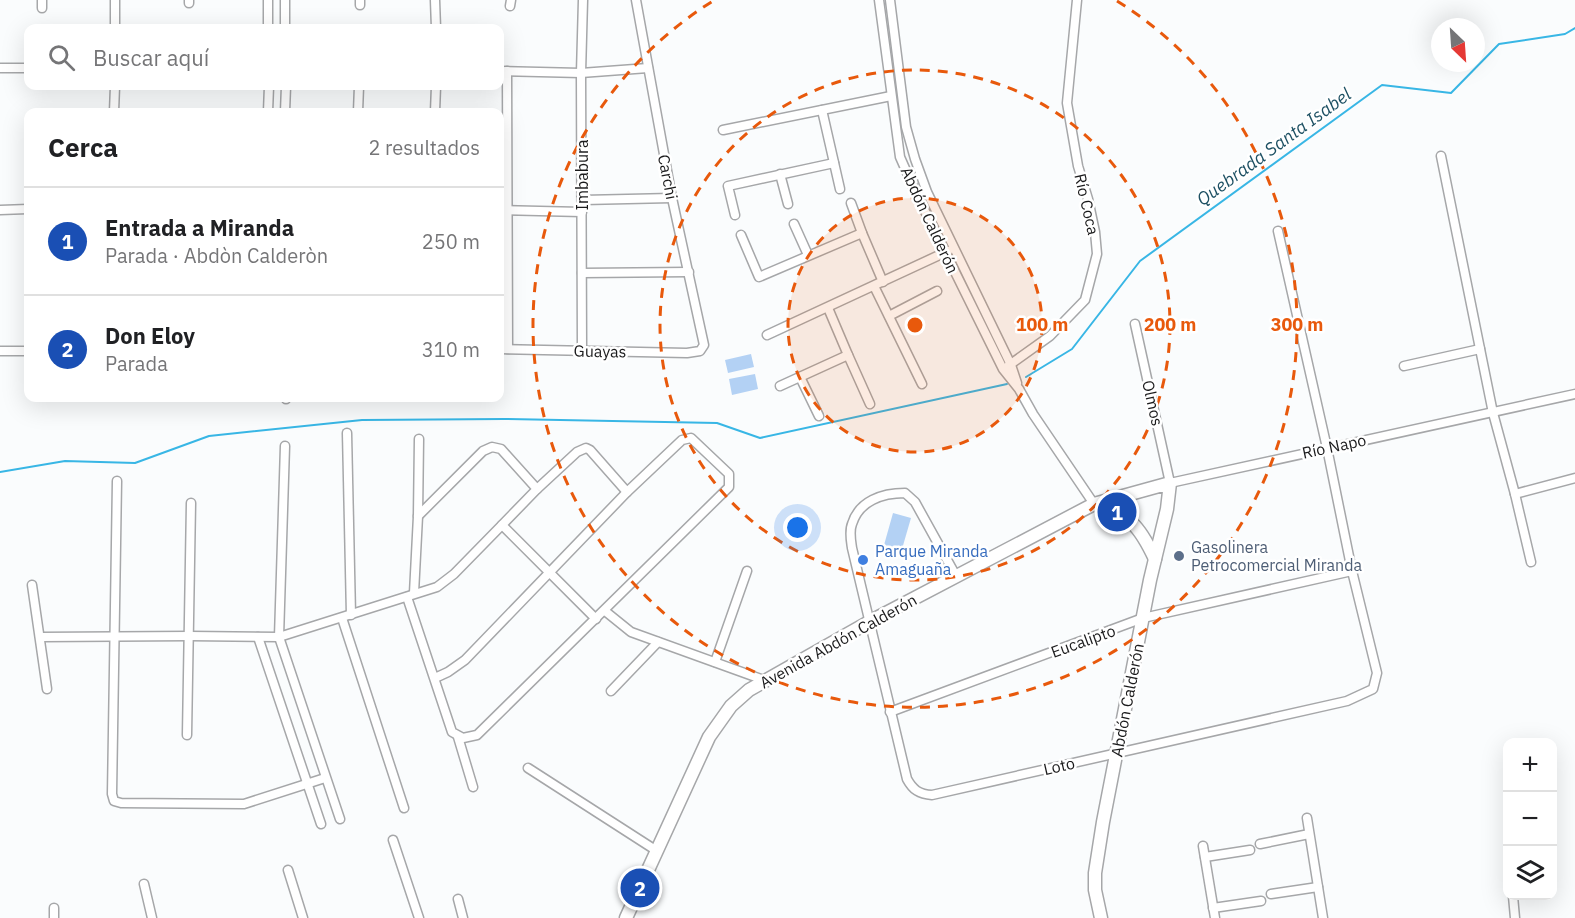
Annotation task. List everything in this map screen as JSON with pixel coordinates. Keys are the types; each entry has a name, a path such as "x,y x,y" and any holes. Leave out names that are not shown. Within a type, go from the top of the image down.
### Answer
{"street":[{"path":"115,0 115,24"},
{"path":"268,0 268,24"},
{"path":"285,0 285,24"},
{"path":"435,0 436,24"},
{"name":"Imbabura","path":"582,350 583,0"},
{"name":"Carchi","path":"636,0 672,198 703,335 704,345 700,351"},
{"name":"Abdón Calderón","path":"879,0 900,157 945,252 1007,367 1034,414 1094,504"},
{"name":"Abdón Calderón","path":"890,0 906,127 915,159 927,192 1007,367"},
{"name":"Río Coca","path":"1007,367 1050,336 1085,300 1097,255 1095,232 1078,166 1067,103 1077,0"},
{"path":"0,68 24,68"},
{"path":"504,71 581,73 648,68"},
{"path":"114,108 115,90"},
{"path":"268,90 268,108"},
{"path":"285,108 286,90"},
{"path":"358,90 358,108"},
{"path":"435,108 436,90"},
{"path":"503,90 503,108"},
{"path":"723,130 891,96"},
{"path":"822,110 840,189"},
{"path":"1441,156 1493,413 1531,562"},
{"path":"735,215 728,186 834,163"},
{"path":"780,174 788,204"},
{"path":"583,200 672,198"},
{"path":"851,203 889,316 922,384"},
{"path":"0,210 24,209"},
{"path":"504,210 582,212"},
{"path":"794,224 808,255"},
{"path":"1278,231 1327,447 1352,571"},
{"path":"741,235 759,277 862,232"},
{"path":"767,335 954,247"},
{"path":"582,273 689,272"},
{"path":"889,316 937,291"},
{"path":"828,308 870,404"},
{"name":"Olmos","path":"1135,324 1170,483"},
{"name":"Guayas","path":"504,349 687,353 700,351"},
{"path":"1404,366 1480,349"},
{"path":"0,351 24,351"},
{"path":"780,386 848,355"},
{"path":"800,377 819,416"},
{"name":"Río Napo","path":"1094,504 1170,483 1327,447 1575,394"},
{"path":"347,433 347,617 404,808"},
{"path":"435,678 465,660 627,492 682,440 691,438 729,474 729,487 484,731 471,737 458,737"},
{"path":"419,439 418,516 411,595 452,732 458,737 473,787"},
{"path":"285,446 279,637 340,819"},
{"path":"418,516 483,451 492,447 504,452 537,489"},
{"path":"41,637 279,637 437,587 445,582 537,489 577,452 586,448 591,450 627,492"},
{"path":"1515,494 1575,478"},
{"path":"117,481 112,794 114,801 121,803 244,804 325,778"},
{"name":"Abdón Calderón","path":"1101,918 1095,890 1095,873 1143,618 1167,509 1170,483"},
{"name":"Loto","path":"956,576 915,502 905,494 893,493 874,498 859,509 851,526 852,548 907,779 913,789 922,794 932,795 1347,701 1373,689 1377,673 1352,571"},
{"path":"187,735 191,503"},
{"path":"1094,504 1128,518 1144,536 1155,559"},
{"name":"Avenida Abdón Calderón","path":"626,918 709,737 731,706 749,690 869,622 1094,504"},
{"path":"502,525 596,619"},
{"path":"715,662 747,571"},
{"name":"Eucalipto","path":"890,712 1143,618 1352,571"},
{"path":"32,585 47,689"},
{"path":"605,611 632,632 764,680"},
{"path":"258,637 321,824"},
{"path":"611,692 657,642"},
{"path":"528,768 657,852"},
{"path":"1307,818 1323,918"},
{"path":"1260,844 1309,834"},
{"path":"393,840 419,918"},
{"path":"1203,846 1215,918"},
{"path":"1205,857 1250,850"},
{"path":"288,870 303,918"},
{"path":"144,884 152,918"},
{"path":"1271,894 1318,887"},
{"path":"458,900 463,918"},
{"path":"1513,900 1515,918"},
{"path":"1214,908 1261,901"},
{"path":"54,908 54,918"}],"shaded area":[{"path":"751,354 754,367 728,373 725,360"},
{"path":"755,374 758,389 732,395 729,379"},
{"path":"893,513 911,518 902,549 884,545"}],"waterway":[{"name":"Quebrada Santa Isabel","path":"1026,377 1072,349 1140,261 1382,85 1451,93 1499,44 1565,34 1575,28"},
{"path":"0,472 65,461 135,463 209,436 362,420 504,419 717,423 760,438 1007,384"}],"place":[{"name":"Entrada a Miranda","path":"1117,512"},
{"name":"Gasolinera Petrocomercial Miranda","path":"1179,556"},
{"name":"Parque Miranda Amaguaña","path":"863,560"},
{"name":"Don Eloy","path":"640,888"}]}
